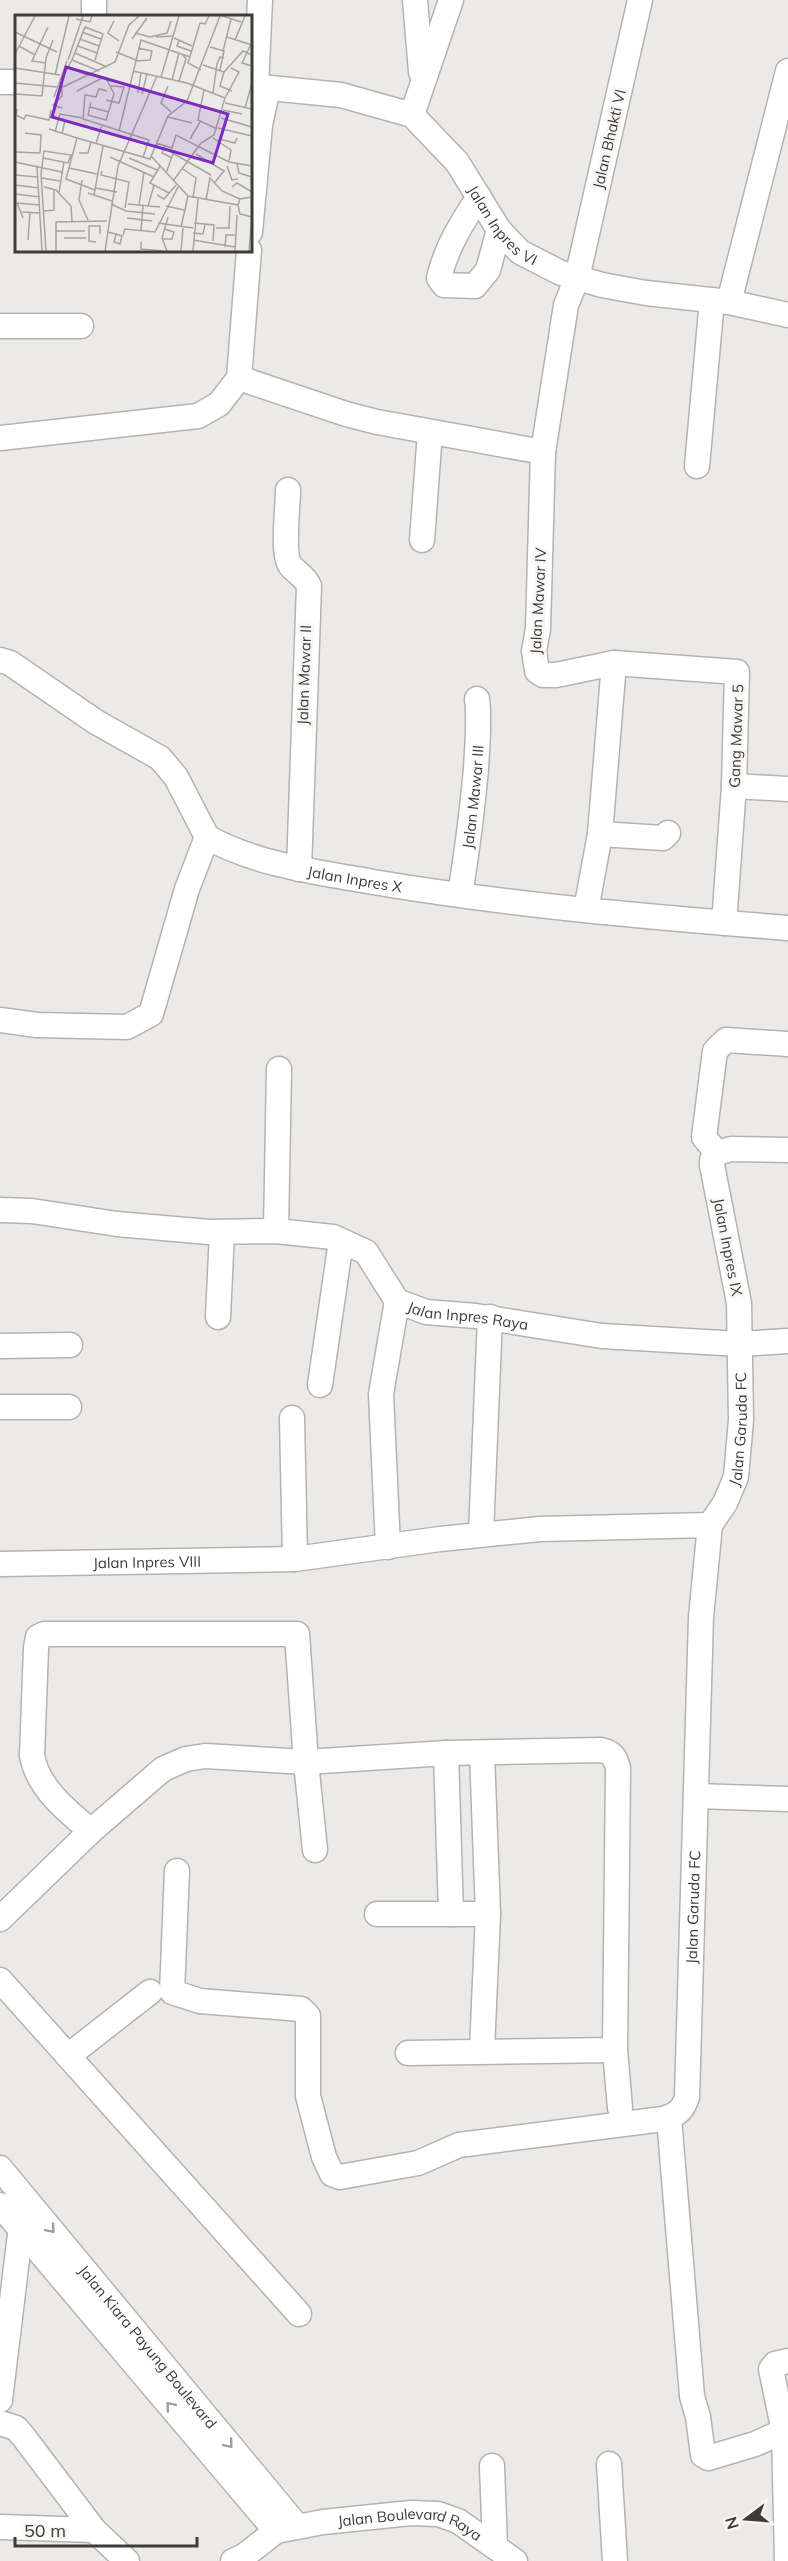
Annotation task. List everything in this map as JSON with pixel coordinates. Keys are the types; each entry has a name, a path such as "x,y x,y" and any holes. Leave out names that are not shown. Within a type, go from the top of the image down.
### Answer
{"street":[{"path":"252,211 260,125 258,87 260,0"},
{"path":"415,0 422,80"},
{"path":"258,87 341,95 412,115 451,0"},
{"name":"Jalan Bhakti VI","path":"577,278 640,0"},
{"path":"696,466 720,301 788,71"},
{"name":"Jalan Inpres VI","path":"412,115 457,162 499,230 520,252 561,273 602,285 646,293 720,301 788,315"},
{"path":"479,197 464,220 442,266 439,278 444,285 475,286 488,270 499,230"},
{"path":"0,438 198,417 219,404 239,378 249,252"},
{"name":"Jalan Mawar IV","path":"577,278 566,305 543,452 538,629 534,663 537,671 543,675 556,675 614,663"},
{"path":"0,326 81,326"},
{"path":"239,378 346,414 543,452"},
{"path":"422,540 430,432"},
{"name":"Jalan Mawar II","path":"288,490 287,551 289,564 306,579 309,586 298,869"},
{"path":"0,660 10,663 96,722 160,758 176,777 207,837 188,890 151,1014 127,1027 37,1025 0,1020"},
{"path":"586,910 600,834 614,663"},
{"name":"Gang Mawar 5","path":"614,663 737,672 734,786 724,923"},
{"name":"Jalan Mawar III","path":"460,894 470,834 474,789 479,720 477,699"},
{"path":"734,786 788,789"},
{"path":"600,834 663,838 668,832"},
{"name":"Jalan Inpres X","path":"207,837 298,869 460,894 586,910 788,928"},
{"path":"788,1044 726,1040 715,1051 704,1137 717,1153 731,1149 788,1150"},
{"path":"276,1231 279,1069"},
{"name":"Jalan Inpres IX","path":"717,1153 712,1160 712,1165 739,1303 740,1344"},
{"name":"Jalan Inpres Raya","path":"0,1210 32,1211 117,1224 222,1232 276,1231 333,1237 366,1252 397,1301 426,1312 490,1317 602,1336 740,1344 788,1341"},
{"path":"218,1317 222,1232"},
{"path":"320,1385 341,1241"},
{"path":"388,1547 381,1394 397,1301"},
{"path":"482,1534 490,1317"},
{"name":"Jalan Garuda FC","path":"669,2118 684,2108 687,2097 701,1617 710,1525 725,1503 736,1477 741,1420 740,1344"},
{"path":"0,1346 70,1345"},
{"path":"0,1407 69,1407"},
{"path":"292,1418 295,1559"},
{"name":"Jalan Inpres VIII","path":"0,1564 295,1559 482,1534 540,1529 710,1525"},
{"path":"91,1831 67,1811 40,1780 34,1767 32,1756 38,1637 44,1634 297,1634 315,1850"},
{"path":"0,1919 91,1831 163,1769 186,1759 205,1756 306,1762 446,1753 601,1750 610,1752 616,1758 618,1768 615,2050 620,2108"},
{"path":"446,1753 451,1914"},
{"path":"482,1753 488,1914 482,2050"},
{"path":"696,1796 788,1799"},
{"path":"177,1871 172,1992 200,2001 300,2008 305,2011 308,2016 308,2096 327,2168 332,2174 339,2176 418,2163 459,2145 669,2118 692,2396 698,2417 703,2454 708,2458 720,2456 786,2433"},
{"path":"377,1914 488,1914"},
{"path":"0,1980 299,2313"},
{"path":"68,2056 150,1992"},
{"path":"408,2053 482,2050 615,2050"},
{"name":"Jalan Kiara Payung Boulevard","path":"0,2168 287,2528"},
{"path":"0,2400 20,2228 26,2199"},
{"name":"Jalan Kiara Payung Boulevard","path":"0,2205 287,2528"},
{"path":"787,2561 786,2433 771,2369 776,2364 788,2361"},
{"path":"0,2423 16,2428 94,2530 127,2561"},
{"path":"609,2464 615,2561"},
{"path":"492,2466 495,2547"},
{"name":"Jalan Boulevard Raya","path":"287,2528 411,2513 438,2514 458,2521 515,2561"},
{"path":"0,2527 94,2530"},
{"path":"233,2561 287,2528"}]}
